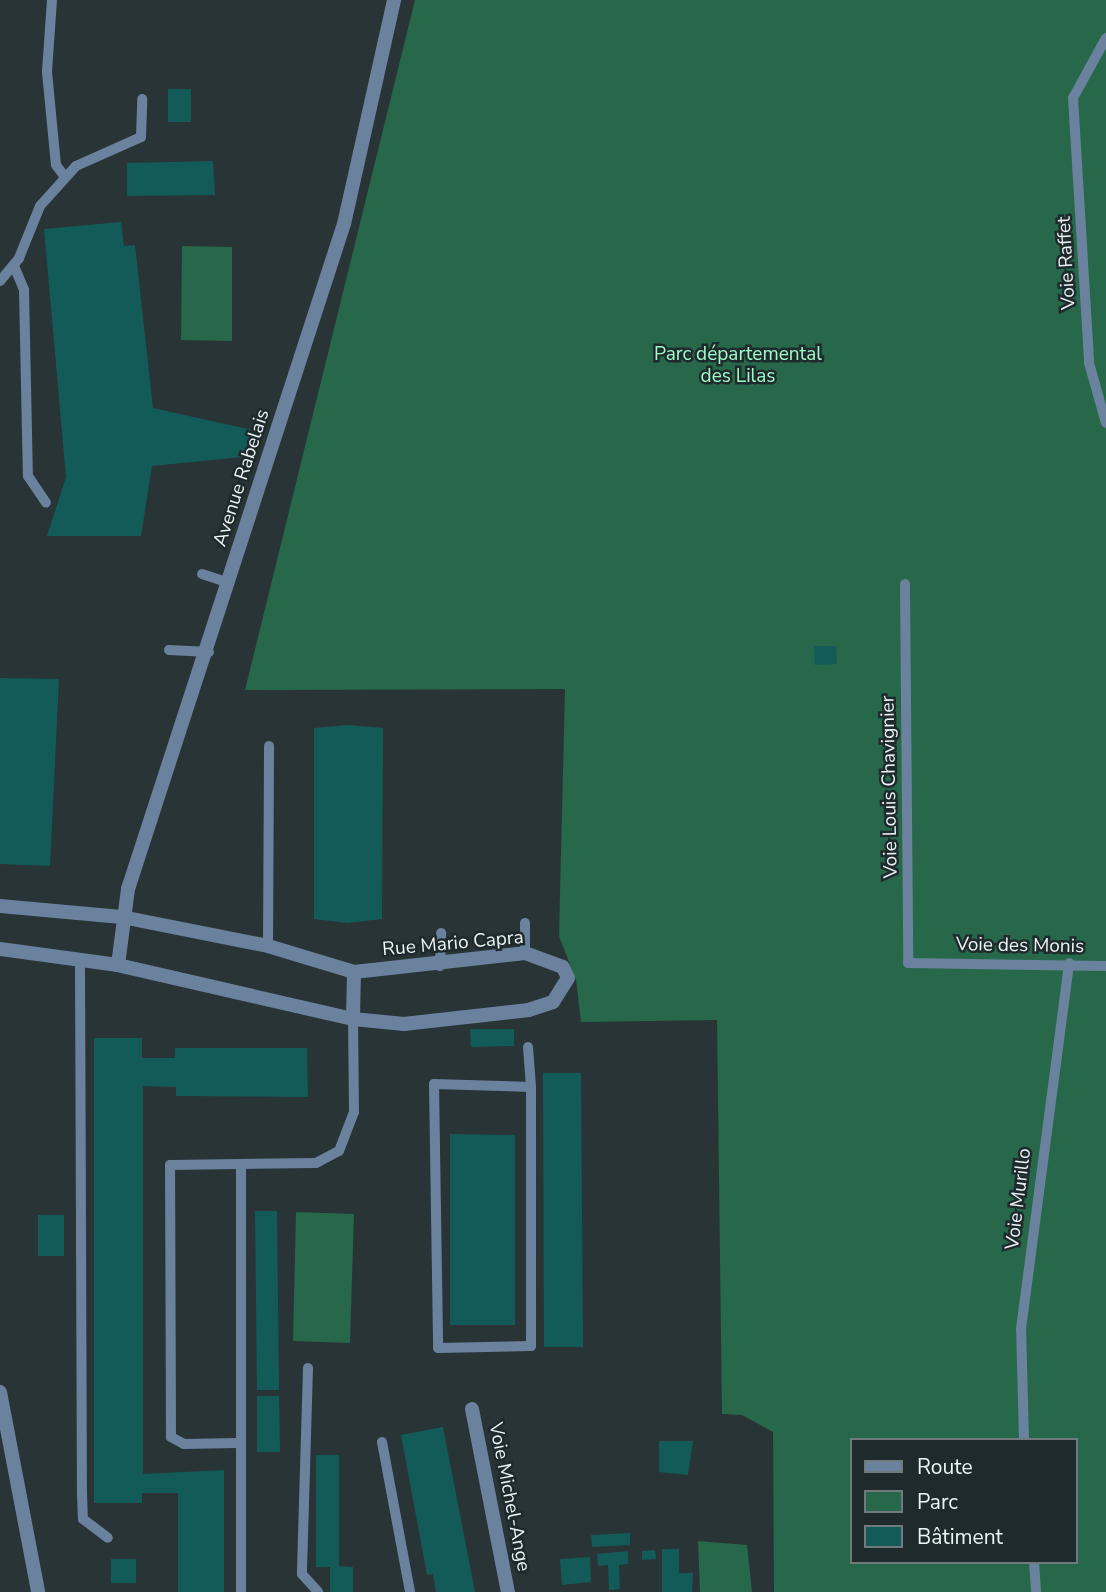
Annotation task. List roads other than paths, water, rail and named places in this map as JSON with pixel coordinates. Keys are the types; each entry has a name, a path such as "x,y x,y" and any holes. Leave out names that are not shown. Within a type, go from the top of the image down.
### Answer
{"street":[{"name":"Avenue Rabelais","path":"118,965 122,917 344,224 394,0"},
{"name":"Rue Mario Capra","path":"0,906 122,917 268,946 354,972 440,966 525,953 563,967 568,978 553,1002 404,1024 353,1019 118,965 0,949"},
{"path":"353,1019 354,972"},
{"path":"0,1392 38,1592"},
{"name":"Voie Michel-Ange","path":"471,1409 508,1592"}],"lane":[{"path":"52,0 47,72 55,165 65,177"},
{"name":"Voie Raffet","path":"1106,38 1073,98 1089,363 1106,423"},
{"path":"0,281 14,266 40,206 65,177 76,166 141,137 142,99"},
{"path":"14,266 24,290 28,476 46,503"},
{"path":"202,574 229,583"},
{"name":"Voie Louis Chavignier","path":"905,584 908,963 933,962"},
{"path":"169,650 209,652"},
{"path":"268,946 269,746"},
{"path":"525,923 525,953"},
{"path":"440,966 441,933"},
{"path":"79,960 83,1519 108,1538"},
{"name":"Voie des Monis","path":"933,962 1069,963 1106,966"},
{"name":"Voie Murillo","path":"1024,1438 1021,1329 1069,963"},
{"path":"237,1443 184,1444 171,1437 170,1165 316,1163 339,1151 354,1112 353,1019"},
{"path":"528,1047 531,1087 531,1346 438,1348 435,1084 531,1087"},
{"path":"241,1164 237,1443 241,1592"},
{"path":"308,1368 302,1574 318,1592"},
{"path":"382,1442 410,1592"},
{"path":"1034,1564 1036,1592"}],"park label":[{"name":"Parc départemental des Lilas","path":"738,366"}]}
